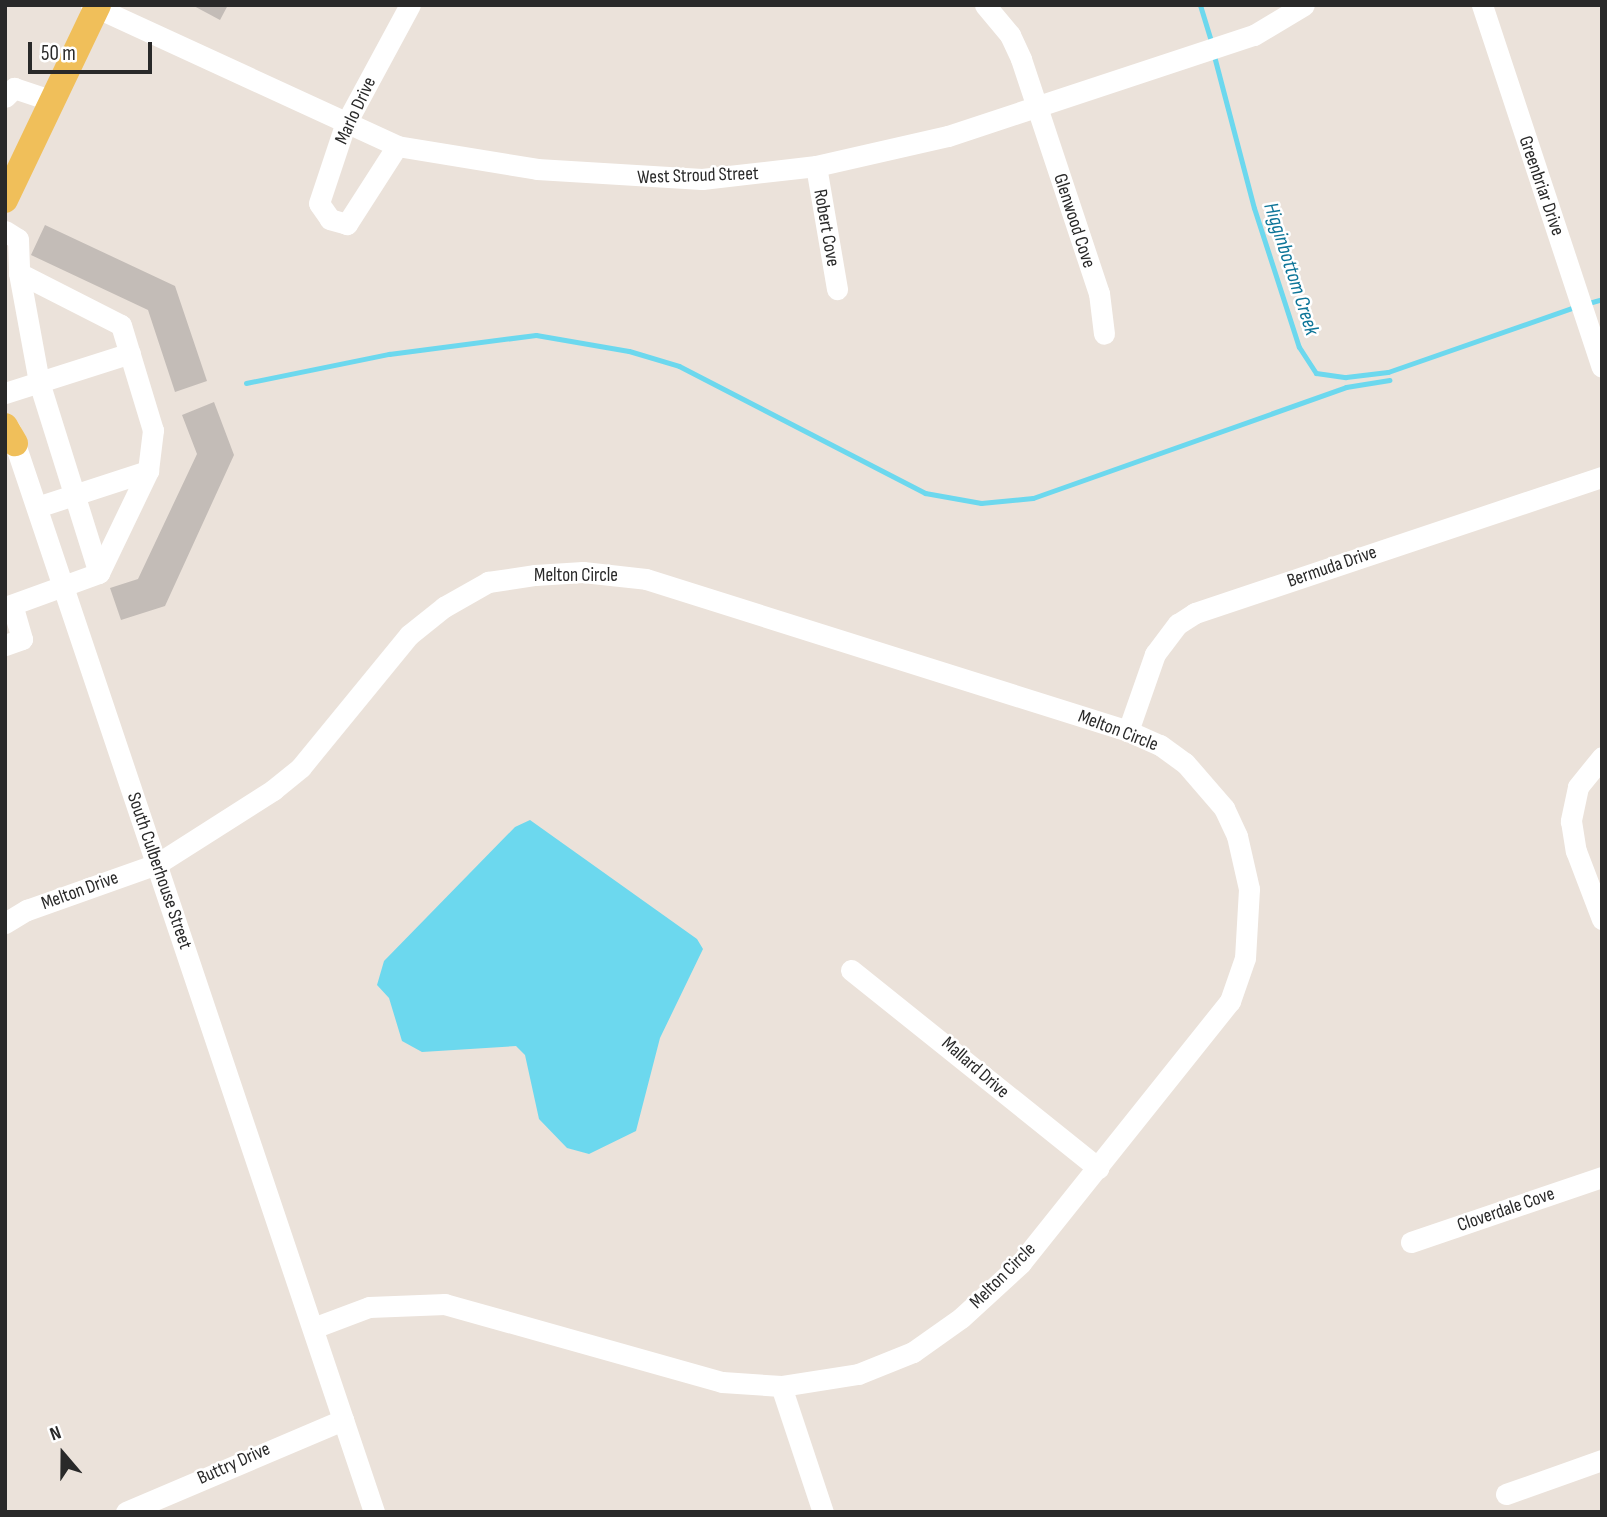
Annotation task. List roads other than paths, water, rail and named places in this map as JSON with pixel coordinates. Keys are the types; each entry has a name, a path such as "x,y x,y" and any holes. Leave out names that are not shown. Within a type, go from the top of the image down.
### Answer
{"main road":[{"path":"5,200 95,6"},
{"path":"5,169 29,151"}],"street":[{"name":"Marlo Drive","path":"397,146 347,224 330,219 319,203 345,125 410,5"},
{"name":"Glenwood Cove","path":"985,5 1010,35 1037,109 1098,293 1104,334"},
{"name":"West Stroud Street","path":"95,6 345,125 397,146 485,162 636,179 715,178 816,166 948,136 1037,109 1254,35 1277,12 1304,5"},
{"name":"Greenbriar Drive","path":"1482,5 1602,367"},
{"path":"5,97 14,88 53,101"},
{"name":"Robert Cove","path":"816,166 837,289"},
{"path":"5,231 18,239 19,273 39,382 99,573"},
{"path":"5,645 22,639 9,606 99,573 148,471 153,430 121,325 19,273"},
{"path":"5,393 130,354"},
{"name":"South Culberhouse Street","path":"5,414 374,1512"},
{"path":"37,507 148,471"},
{"name":"Bermuda Drive","path":"1128,731 1155,654 1178,624 1195,613 1602,477"},
{"name":"Melton Circle","path":"157,864 292,775 409,635 463,594 500,579 583,572 646,579 1128,731 1185,763 1224,808 1244,859 1250,919 1245,958 1230,1001 1021,1263 938,1336 896,1360 859,1374 781,1386 722,1382 445,1304 369,1307 313,1328"},
{"path":"1602,757 1578,787 1571,821 1576,851 1602,919"},
{"name":"Melton Drive","path":"5,923 27,910 157,864"},
{"name":"Mallard Drive","path":"851,970 1098,1167"},
{"name":"Cloverdale Cove","path":"1411,1242 1602,1177"},
{"path":"781,1386 823,1512"},
{"name":"Buttry Drive","path":"126,1512 343,1420"},
{"path":"1506,1494 1602,1460"}],"water":[{"path":"530,820 697,939 703,949 660,1038 636,1131 589,1154 567,1148 539,1119 525,1055 516,1046 422,1052 402,1041 389,998 377,985 384,961 515,827"}],"waterway":[{"name":"Higginbottom Creek","path":"1200,5 1211,42"},
{"name":"Higginbottom Creek","path":"1213,52 1254,208 1299,347 1316,373 1346,377 1388,372 1575,307"},
{"name":"Higginbottom Creek","path":"1585,304 1602,299"},
{"path":"246,383 389,354 536,335 629,351 679,366 925,493 981,503 1033,498 1346,387 1389,380"}]}
